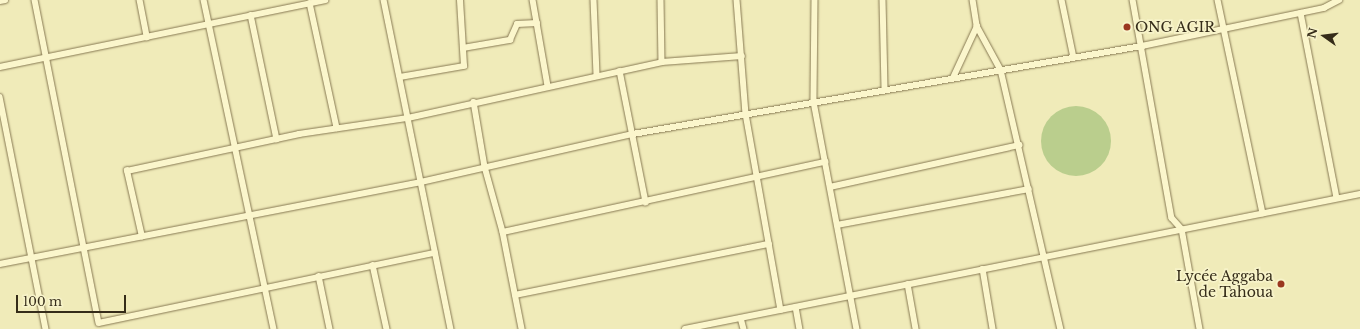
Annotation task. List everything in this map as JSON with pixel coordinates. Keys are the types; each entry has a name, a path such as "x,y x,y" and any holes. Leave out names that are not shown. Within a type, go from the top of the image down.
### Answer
{"street":[{"path":"0,1 5,0"},
{"path":"35,0 86,247 99,323 265,287 435,253"},
{"path":"140,0 147,37"},
{"path":"204,0 274,329"},
{"path":"0,67 325,0"},
{"path":"384,0 451,329"},
{"path":"400,77 464,66 460,0"},
{"path":"533,0 548,86"},
{"path":"594,0 597,76"},
{"path":"662,0 662,62"},
{"path":"737,0 746,114 756,179 781,310"},
{"path":"815,0 814,102 857,329"},
{"path":"883,0 885,90"},
{"path":"973,0 977,26 1001,70 1046,257 1061,329"},
{"path":"1062,0 1074,58"},
{"path":"1133,0 1172,218 1182,229 1200,329"},
{"path":"1218,0 1263,213"},
{"path":"0,264 142,237 250,213 421,182 633,134 1074,58 1224,30 1324,8 1339,0"},
{"path":"310,3 337,128"},
{"path":"1301,13 1337,198"},
{"path":"251,15 278,139"},
{"path":"463,48 510,40 517,24 537,22"},
{"path":"953,78 977,26"},
{"path":"142,237 127,171 278,139 337,128 408,118 474,102 662,62 742,56"},
{"path":"620,72 646,202"},
{"path":"0,97 46,329"},
{"path":"474,102 485,167 503,232 522,329"},
{"path":"830,187 1018,145"},
{"path":"503,232 756,179 825,162"},
{"path":"837,225 1029,189"},
{"path":"688,329 1360,194"},
{"path":"515,295 769,244"},
{"path":"373,265 387,329"},
{"path":"982,269 993,329"},
{"path":"319,276 330,329"},
{"path":"908,284 916,329"},
{"path":"796,307 800,329"},
{"path":"742,318 744,329"}],"green space":[{"path":"1076,106 1095,112 1105,122 1111,141 1105,160 1095,170 1076,176 1057,170 1047,160 1041,141 1047,122 1057,112"}],"place":[{"name":"ONG AGIR","path":"1127,27"},
{"name":"Lycée Aggaba de Tahoua","path":"1281,284"}]}
